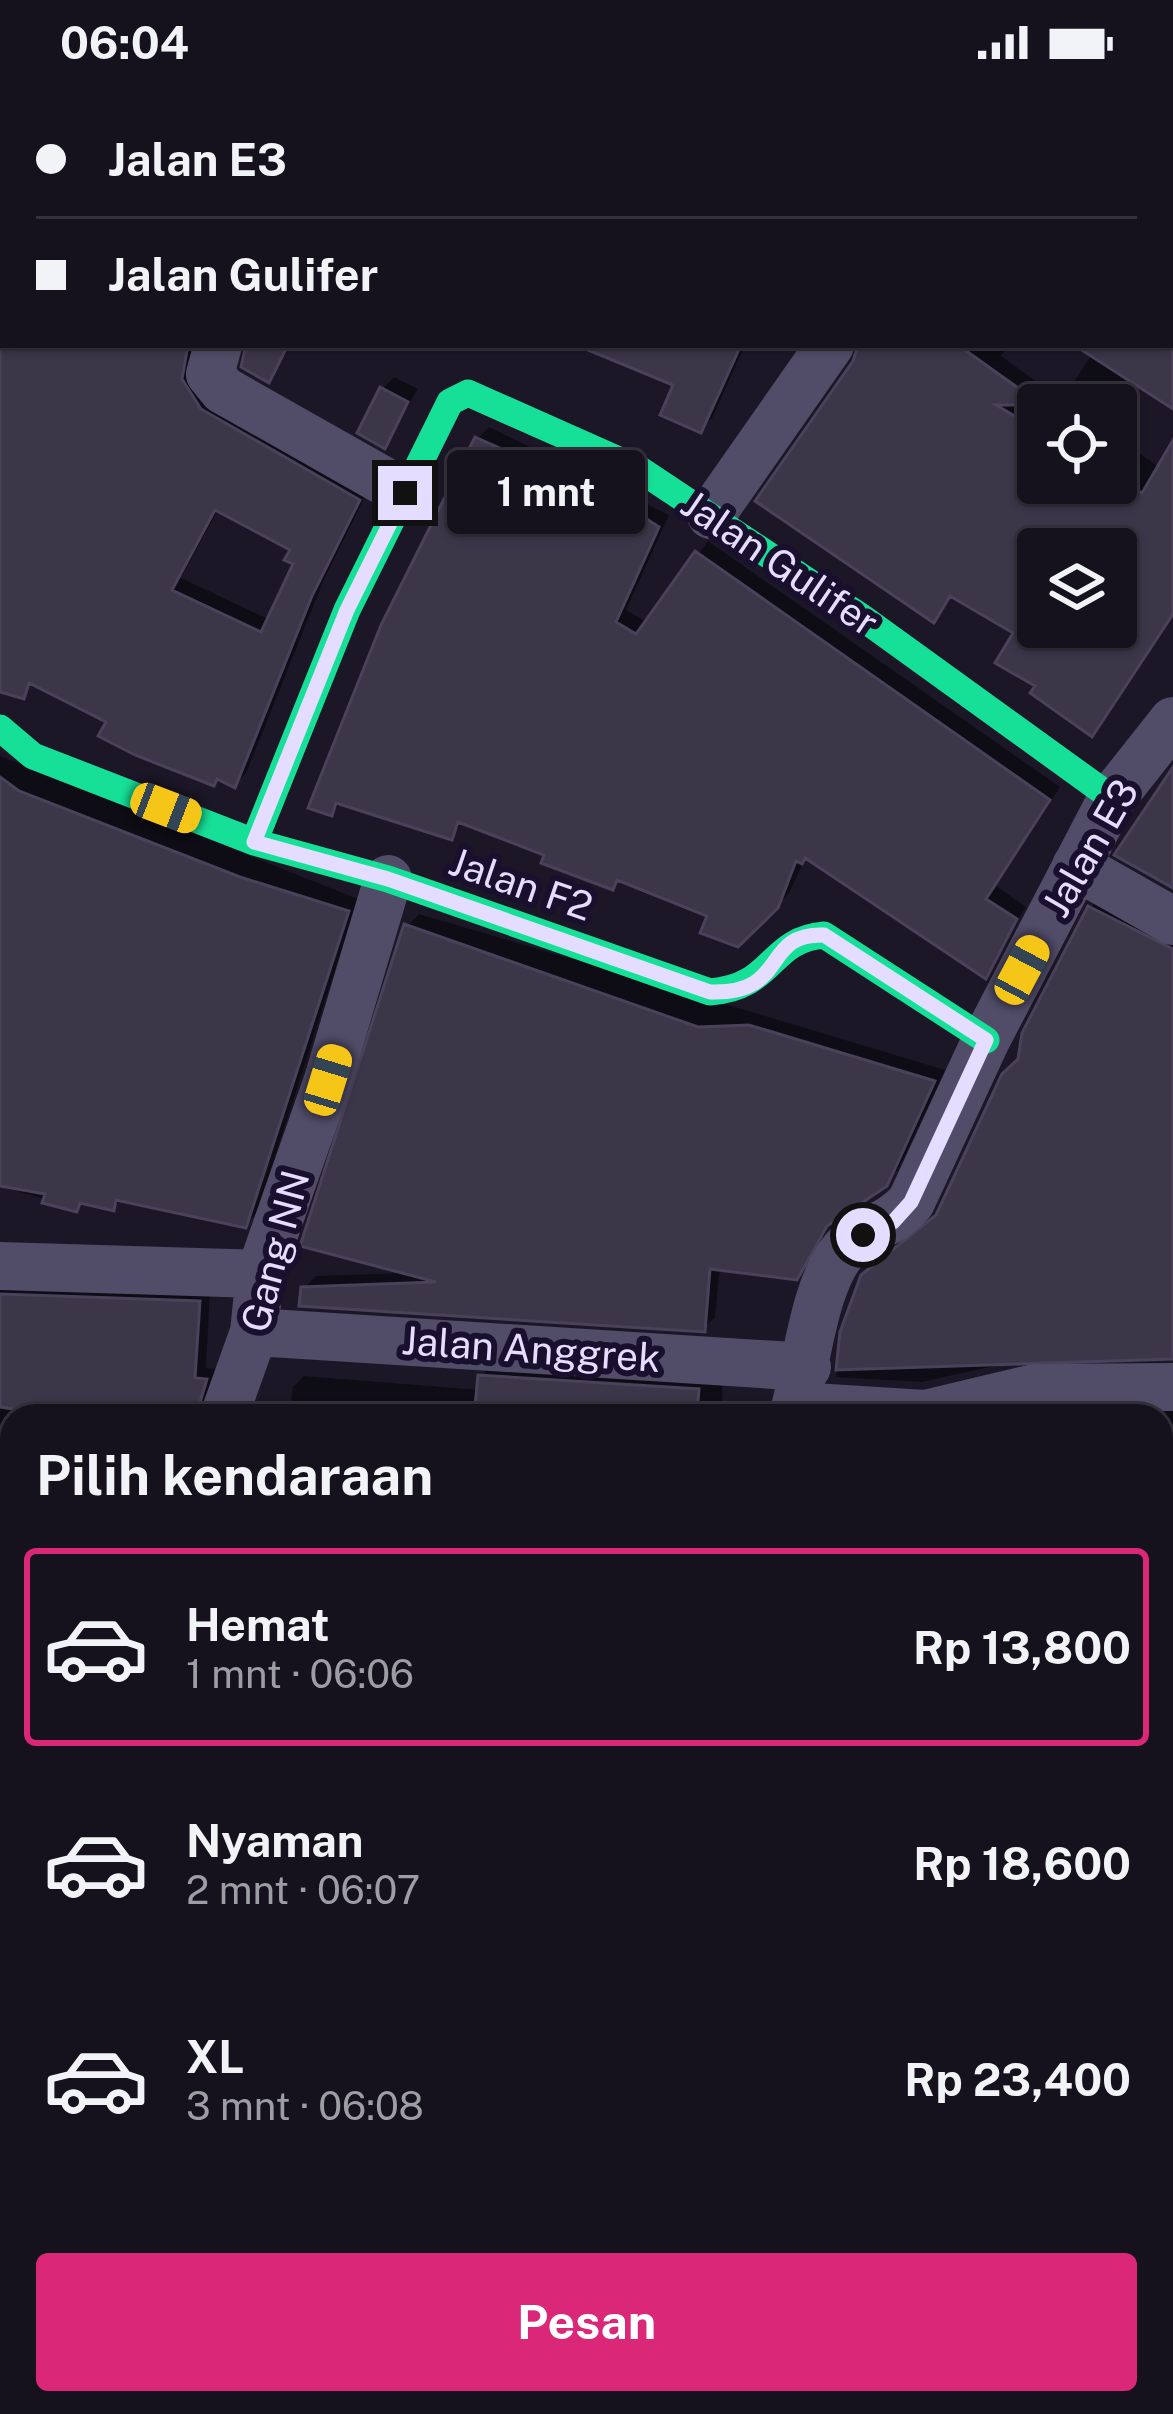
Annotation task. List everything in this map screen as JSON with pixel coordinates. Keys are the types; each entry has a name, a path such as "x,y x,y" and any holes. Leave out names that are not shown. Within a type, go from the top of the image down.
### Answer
{"street":[{"path":"217,348 210,374 223,390 405,493"},
{"path":"711,515 828,348"},
{"name":"Jalan Gulifer","path":"254,842 347,610 450,402 468,393 638,469 711,515 1112,798"},
{"name":"Jalan E3","path":"799,1396 830,1269 847,1246 893,1222 911,1202 986,1040 1112,798 1173,721"},
{"name":"Jalan F2","path":"0,728 33,756 254,842 388,879 710,992 743,993 758,984 790,942 805,934 824,935 986,1040"},
{"path":"1076,866 1173,921"},
{"name":"Gang NN","path":"228,1404 254,1331 260,1274 328,1080 388,879"},
{"path":"0,1266 260,1274"},
{"name":"Jalan Anggrek","path":"254,1331 855,1404"},
{"name":"Jalan Anggrek","path":"968,1404 1035,1388 1173,1388"}],"building":[{"path":"0,348 187,348 182,379 201,409 360,500 312,596 235,788 217,779 214,786 135,755 98,736 106,722 29,683 24,699 0,692","holes":["215,510 290,550 284,560 293,564 261,632 172,590"]},
{"path":"245,348 286,348 269,383 241,367"},
{"path":"583,348 740,348 701,433 660,415 673,385"},
{"path":"857,348 962,348 1017,387 1017,405 996,405 1017,418 1017,504 1137,504 1137,490 1142,493 1173,440 1173,614 1092,737 1030,693 1035,686 995,663 1013,633 950,596 934,623 755,501 853,361"},
{"path":"1079,348 1173,348 1173,409"},
{"path":"380,387 408,402 385,449 357,433"},
{"path":"475,437 621,502 659,527 616,622 636,634 695,551 1050,800 986,899 1017,919 986,979 805,858 802,864 796,861 778,908 738,947 700,933 707,916 617,880 613,890 541,863 544,855 458,822 452,840 336,803 332,816 308,808 381,625"},
{"path":"1173,767 1173,888 1114,855"},
{"path":"0,777 19,791 240,877 349,911 246,1228 116,1200 114,1211 80,1203 77,1212 42,1203 45,1194 0,1186"},
{"path":"1088,906 1173,949 1173,1359 836,1370 840,1332 861,1275 936,1215 1002,1074 1018,1059 1022,1033"},
{"path":"404,924 698,1027 749,1025 935,1081 887,1186 827,1226 797,1280 710,1269 705,1332 299,1306 301,1287 436,1282 300,1246"},
{"path":"0,1294 200,1301 195,1378 207,1379 200,1404 0,1404"},
{"path":"478,1375 699,1389 698,1404 475,1404"}],"traffic: fast":[{"path":"254,842 347,610 450,402 468,393 639,469 860,616 1112,798"},
{"path":"0,728 33,756 254,842 388,879 710,992 747,982 792,945 824,935 986,1040"}],"route":[{"path":"405,493 347,610 254,842 388,879 710,992 743,993 758,984 790,942 805,934 824,935 986,1040 911,1202 893,1222 863,1235"}]}
